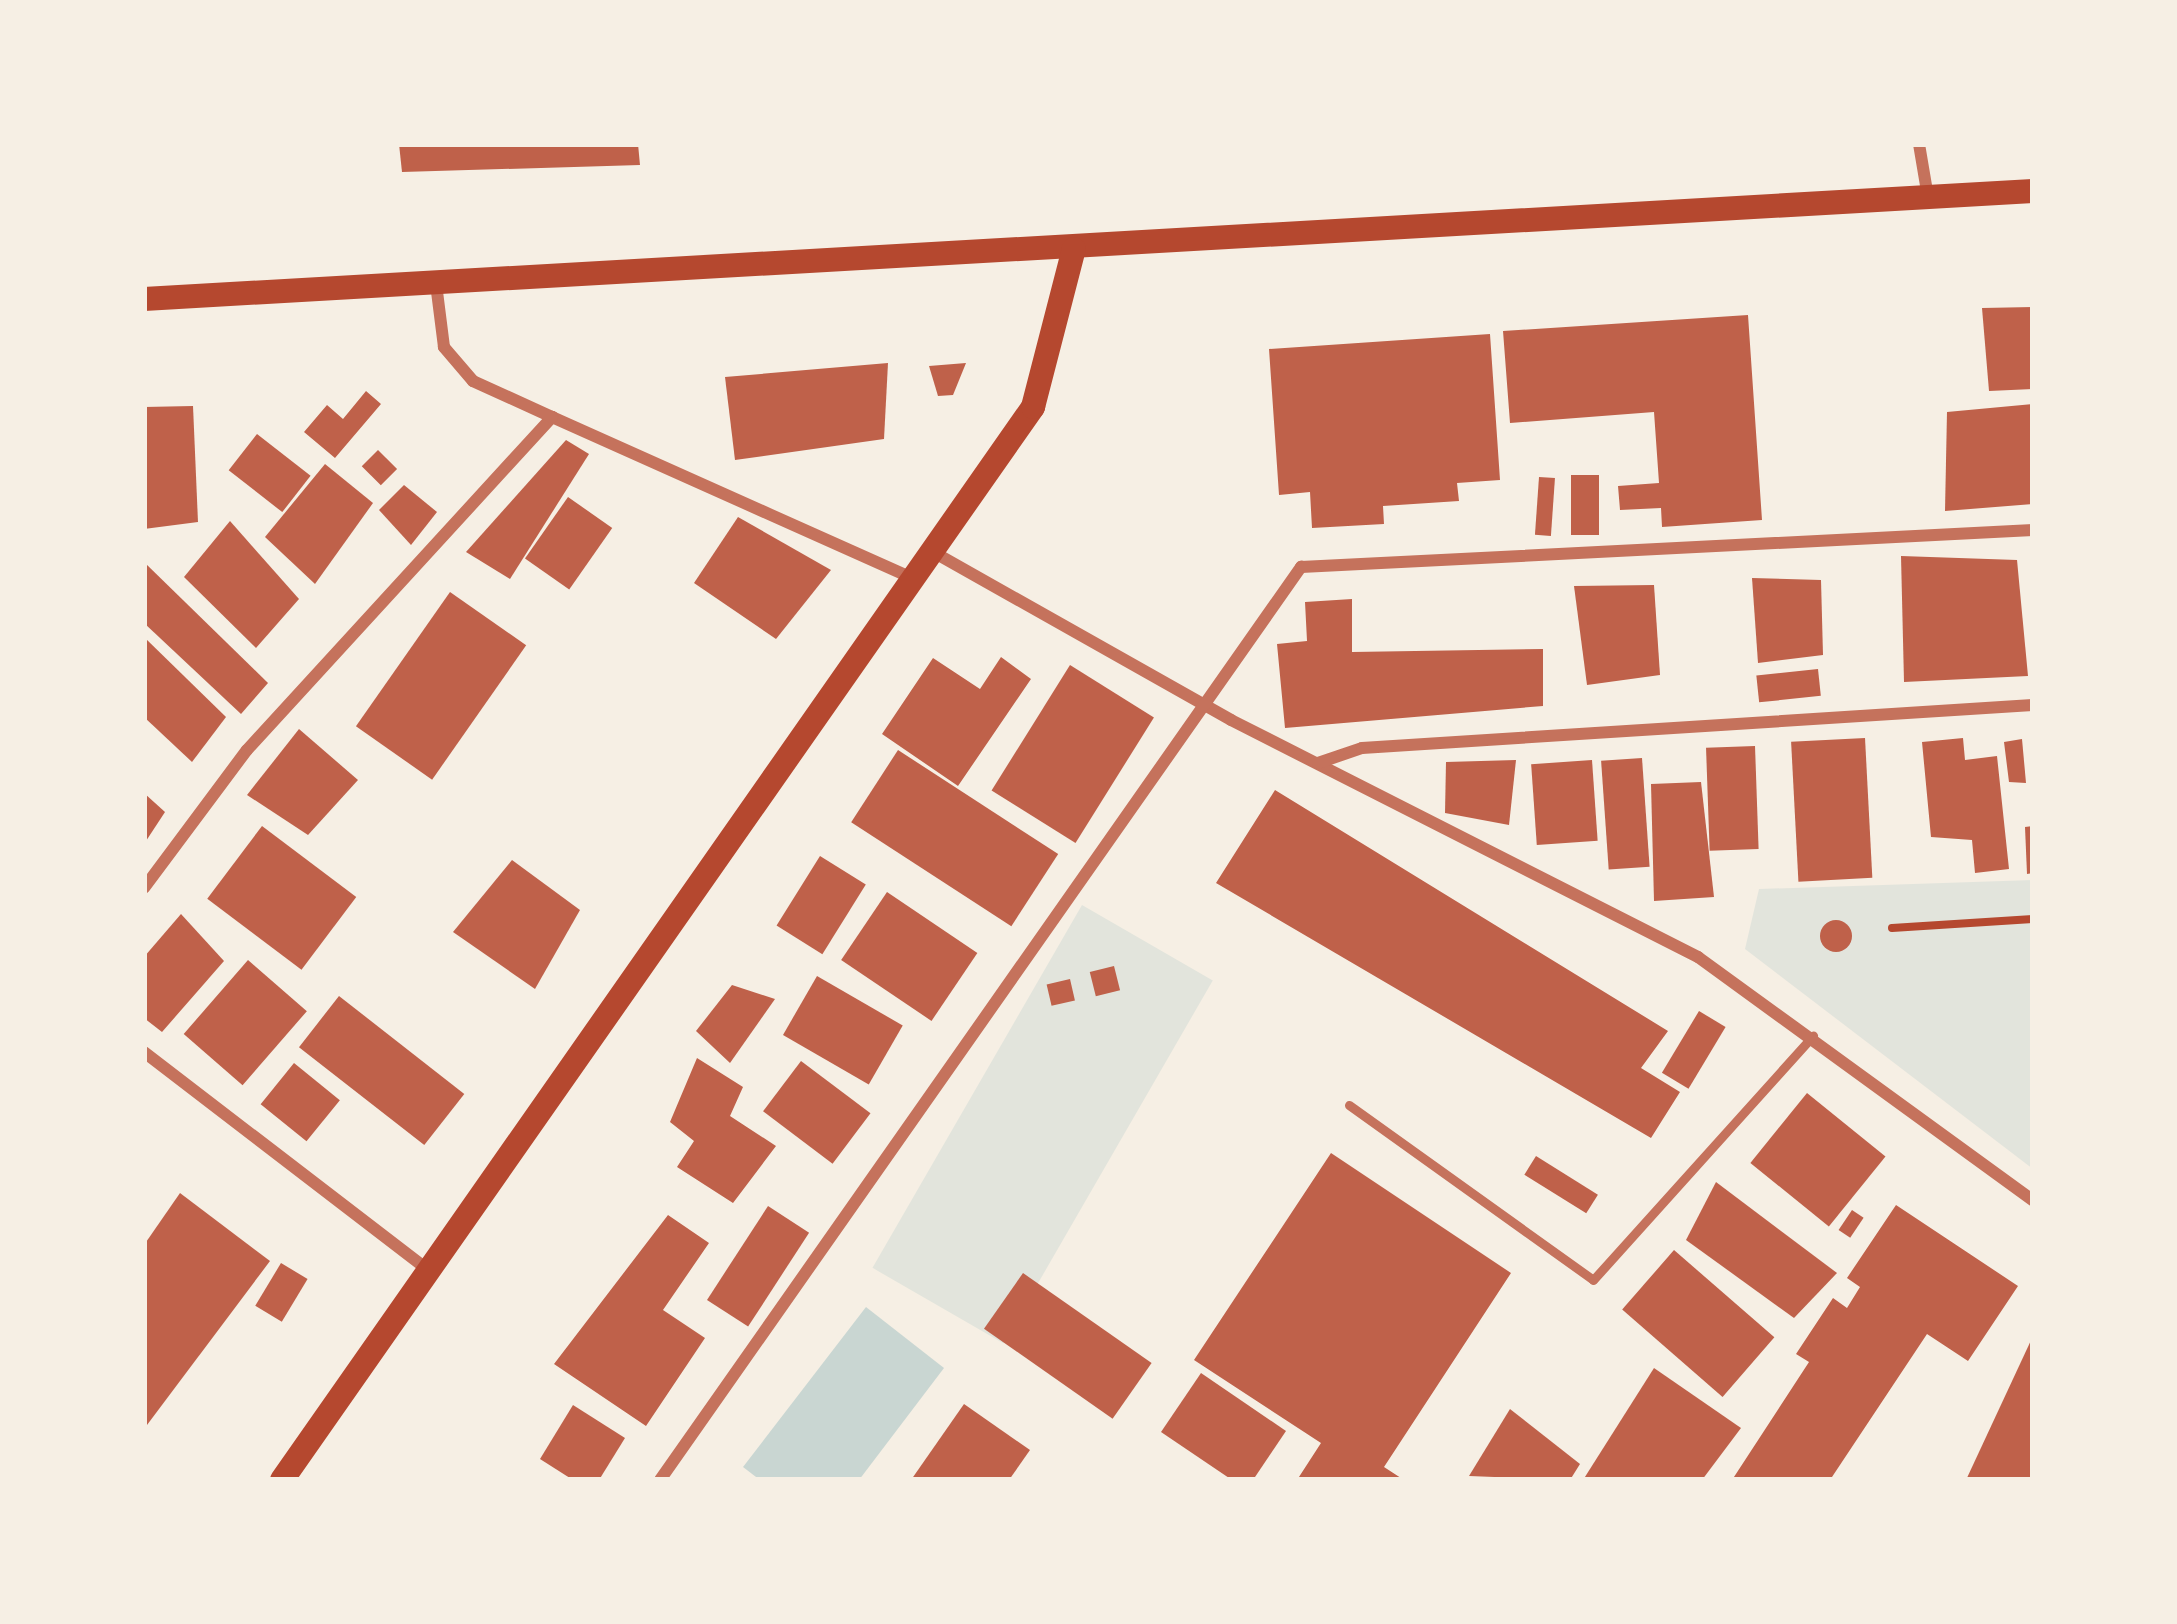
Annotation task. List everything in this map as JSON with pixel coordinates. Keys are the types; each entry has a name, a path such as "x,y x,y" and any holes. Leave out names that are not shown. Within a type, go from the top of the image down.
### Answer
{"main road":[{"path":"144,299 2033,191"},
{"path":"282,1480 917,580 1033,407 1074,249"}],"street":[{"path":"1919,144 1928,197"},
{"path":"436,284 444,347 473,381 917,580"},
{"path":"144,887 247,750 552,417"},
{"path":"660,1480 1301,567 2033,530"},
{"path":"935,553 1317,763 1698,957 2033,1200"},
{"path":"1317,763 1362,748 2033,705"},
{"path":"144,1052 429,1271"}],"lane":[{"path":"1348,1105 1593,1280 1813,1036"}],"path":[{"path":"1892,928 2033,919"}],"shaded area":[{"path":"2033,880 2033,1169 1745,949 1759,889"},
{"path":"1082,905 1213,980 1003,1343 872,1268"},
{"path":"866,1307 944,1368 859,1480 760,1480 743,1467"}],"building":[{"path":"399,144 638,144 640,165 402,172"},
{"path":"2033,307 2033,389 1989,391 1982,308"},
{"path":"1748,315 1762,520 1662,527 1661,508 1620,510 1618,486 1659,483 1654,412 1510,423 1503,331"},
{"path":"1490,334 1500,480 1457,483 1459,501 1383,506 1384,524 1312,528 1310,492 1279,495 1269,349"},
{"path":"888,363 884,439 735,460 725,377"},
{"path":"966,363 953,395 938,396 929,366"},
{"path":"366,391 381,404 335,458 304,432 327,405 343,419"},
{"path":"2033,404 2033,504 1945,511 1947,412"},
{"path":"193,406 198,522 144,529 144,407"},
{"path":"257,434 311,476 282,512 229,470"},
{"path":"566,440 589,454 510,579 466,552"},
{"path":"378,450 397,469 381,485 362,466"},
{"path":"325,464 373,503 315,584 265,537"},
{"path":"1571,475 1599,475 1599,535 1571,535"},
{"path":"1539,477 1555,478 1551,536 1535,535"},
{"path":"404,485 437,512 411,545 379,510"},
{"path":"568,497 612,528 569,589 525,558"},
{"path":"738,517 831,570 776,639 694,583"},
{"path":"230,521 299,599 256,648 184,577"},
{"path":"1901,556 2017,560 2028,676 1904,682"},
{"path":"144,562 268,683 241,714 144,623"},
{"path":"1752,578 1821,580 1823,655 1758,663"},
{"path":"1654,585 1660,675 1587,685 1574,586"},
{"path":"450,592 526,645 432,780 356,726"},
{"path":"1352,599 1352,652 1543,649 1543,706 1285,728 1277,644 1307,641 1305,602"},
{"path":"144,637 226,717 192,762 144,717"},
{"path":"1001,657 1031,679 958,786 882,734 933,658 980,689"},
{"path":"1070,665 1154,717 1076,843 992,791"},
{"path":"1818,669 1821,696 1759,702 1756,675"},
{"path":"299,729 358,780 308,835 247,795"},
{"path":"1865,738 1872,878 1798,882 1791,742"},
{"path":"1963,738 1965,760 1997,756 2009,869 1975,873 1972,840 1931,837 1922,742"},
{"path":"2022,739 2026,783 2009,782 2004,742"},
{"path":"1755,746 1759,849 1710,851 1706,748"},
{"path":"898,750 1058,854 1011,926 851,822"},
{"path":"1642,758 1650,867 1609,870 1601,761"},
{"path":"1516,760 1509,825 1445,813 1446,762"},
{"path":"1592,760 1598,841 1537,845 1531,764"},
{"path":"1701,782 1714,897 1654,901 1651,784"},
{"path":"1275,790 1668,1031 1641,1068 1680,1092 1651,1138 1216,883"},
{"path":"144,793 165,812 144,844"},
{"path":"262,826 356,897 301,970 207,899"},
{"path":"2033,826 2033,873 2027,874 2025,827"},
{"path":"820,856 866,885 822,954 777,926"},
{"path":"512,860 580,910 535,989 453,932"},
{"path":"887,892 977,953 932,1021 841,960"},
{"path":"181,914 224,961 162,1032 144,1018 144,957"},
{"path":"1836,920 1848,924 1852,936 1848,948 1836,952 1824,948 1820,936 1824,924"},
{"path":"248,960 307,1011 243,1085 184,1034"},
{"path":"1114,966 1120,990 1096,996 1090,972"},
{"path":"817,976 903,1026 869,1084 783,1035"},
{"path":"1070,979 1075,1000 1052,1006 1047,984"},
{"path":"732,985 775,999 730,1063 696,1031"},
{"path":"339,996 464,1094 424,1145 299,1047"},
{"path":"1699,1011 1726,1027 1688,1089 1662,1073"},
{"path":"697,1058 743,1087 730,1116 776,1146 733,1203 677,1167 694,1141 670,1122"},
{"path":"801,1061 870,1113 833,1164 763,1111"},
{"path":"294,1063 340,1100 306,1141 261,1104"},
{"path":"1807,1093 1885,1157 1829,1227 1750,1163"},
{"path":"1331,1153 1511,1273 1384,1467 1404,1480 1297,1480 1321,1443 1194,1360"},
{"path":"1536,1156 1598,1195 1586,1213 1524,1175"},
{"path":"1716,1182 1837,1273 1794,1318 1686,1240"},
{"path":"180,1193 270,1261 144,1429 144,1245"},
{"path":"1896,1205 2018,1286 1968,1361 1927,1334 1830,1480 1732,1480 1809,1362 1796,1354 1833,1298 1847,1308 1860,1287 1847,1278"},
{"path":"768,1206 809,1233 748,1327 707,1300"},
{"path":"1852,1210 1864,1218 1850,1238 1839,1230"},
{"path":"668,1215 709,1243 663,1310 705,1338 646,1426 554,1364"},
{"path":"1674,1250 1774,1337 1723,1397 1622,1310"},
{"path":"281,1263 308,1279 282,1322 255,1306"},
{"path":"1023,1273 1152,1363 1113,1419 984,1329"},
{"path":"2033,1336 2033,1480 1966,1480"},
{"path":"1654,1368 1741,1428 1702,1480 1583,1480"},
{"path":"1201,1373 1286,1431 1253,1480 1232,1480 1161,1432"},
{"path":"964,1404 1030,1450 1009,1480 911,1480"},
{"path":"573,1405 625,1438 599,1480 573,1480 540,1459"},
{"path":"1510,1409 1580,1464 1570,1480 1469,1476"}]}
